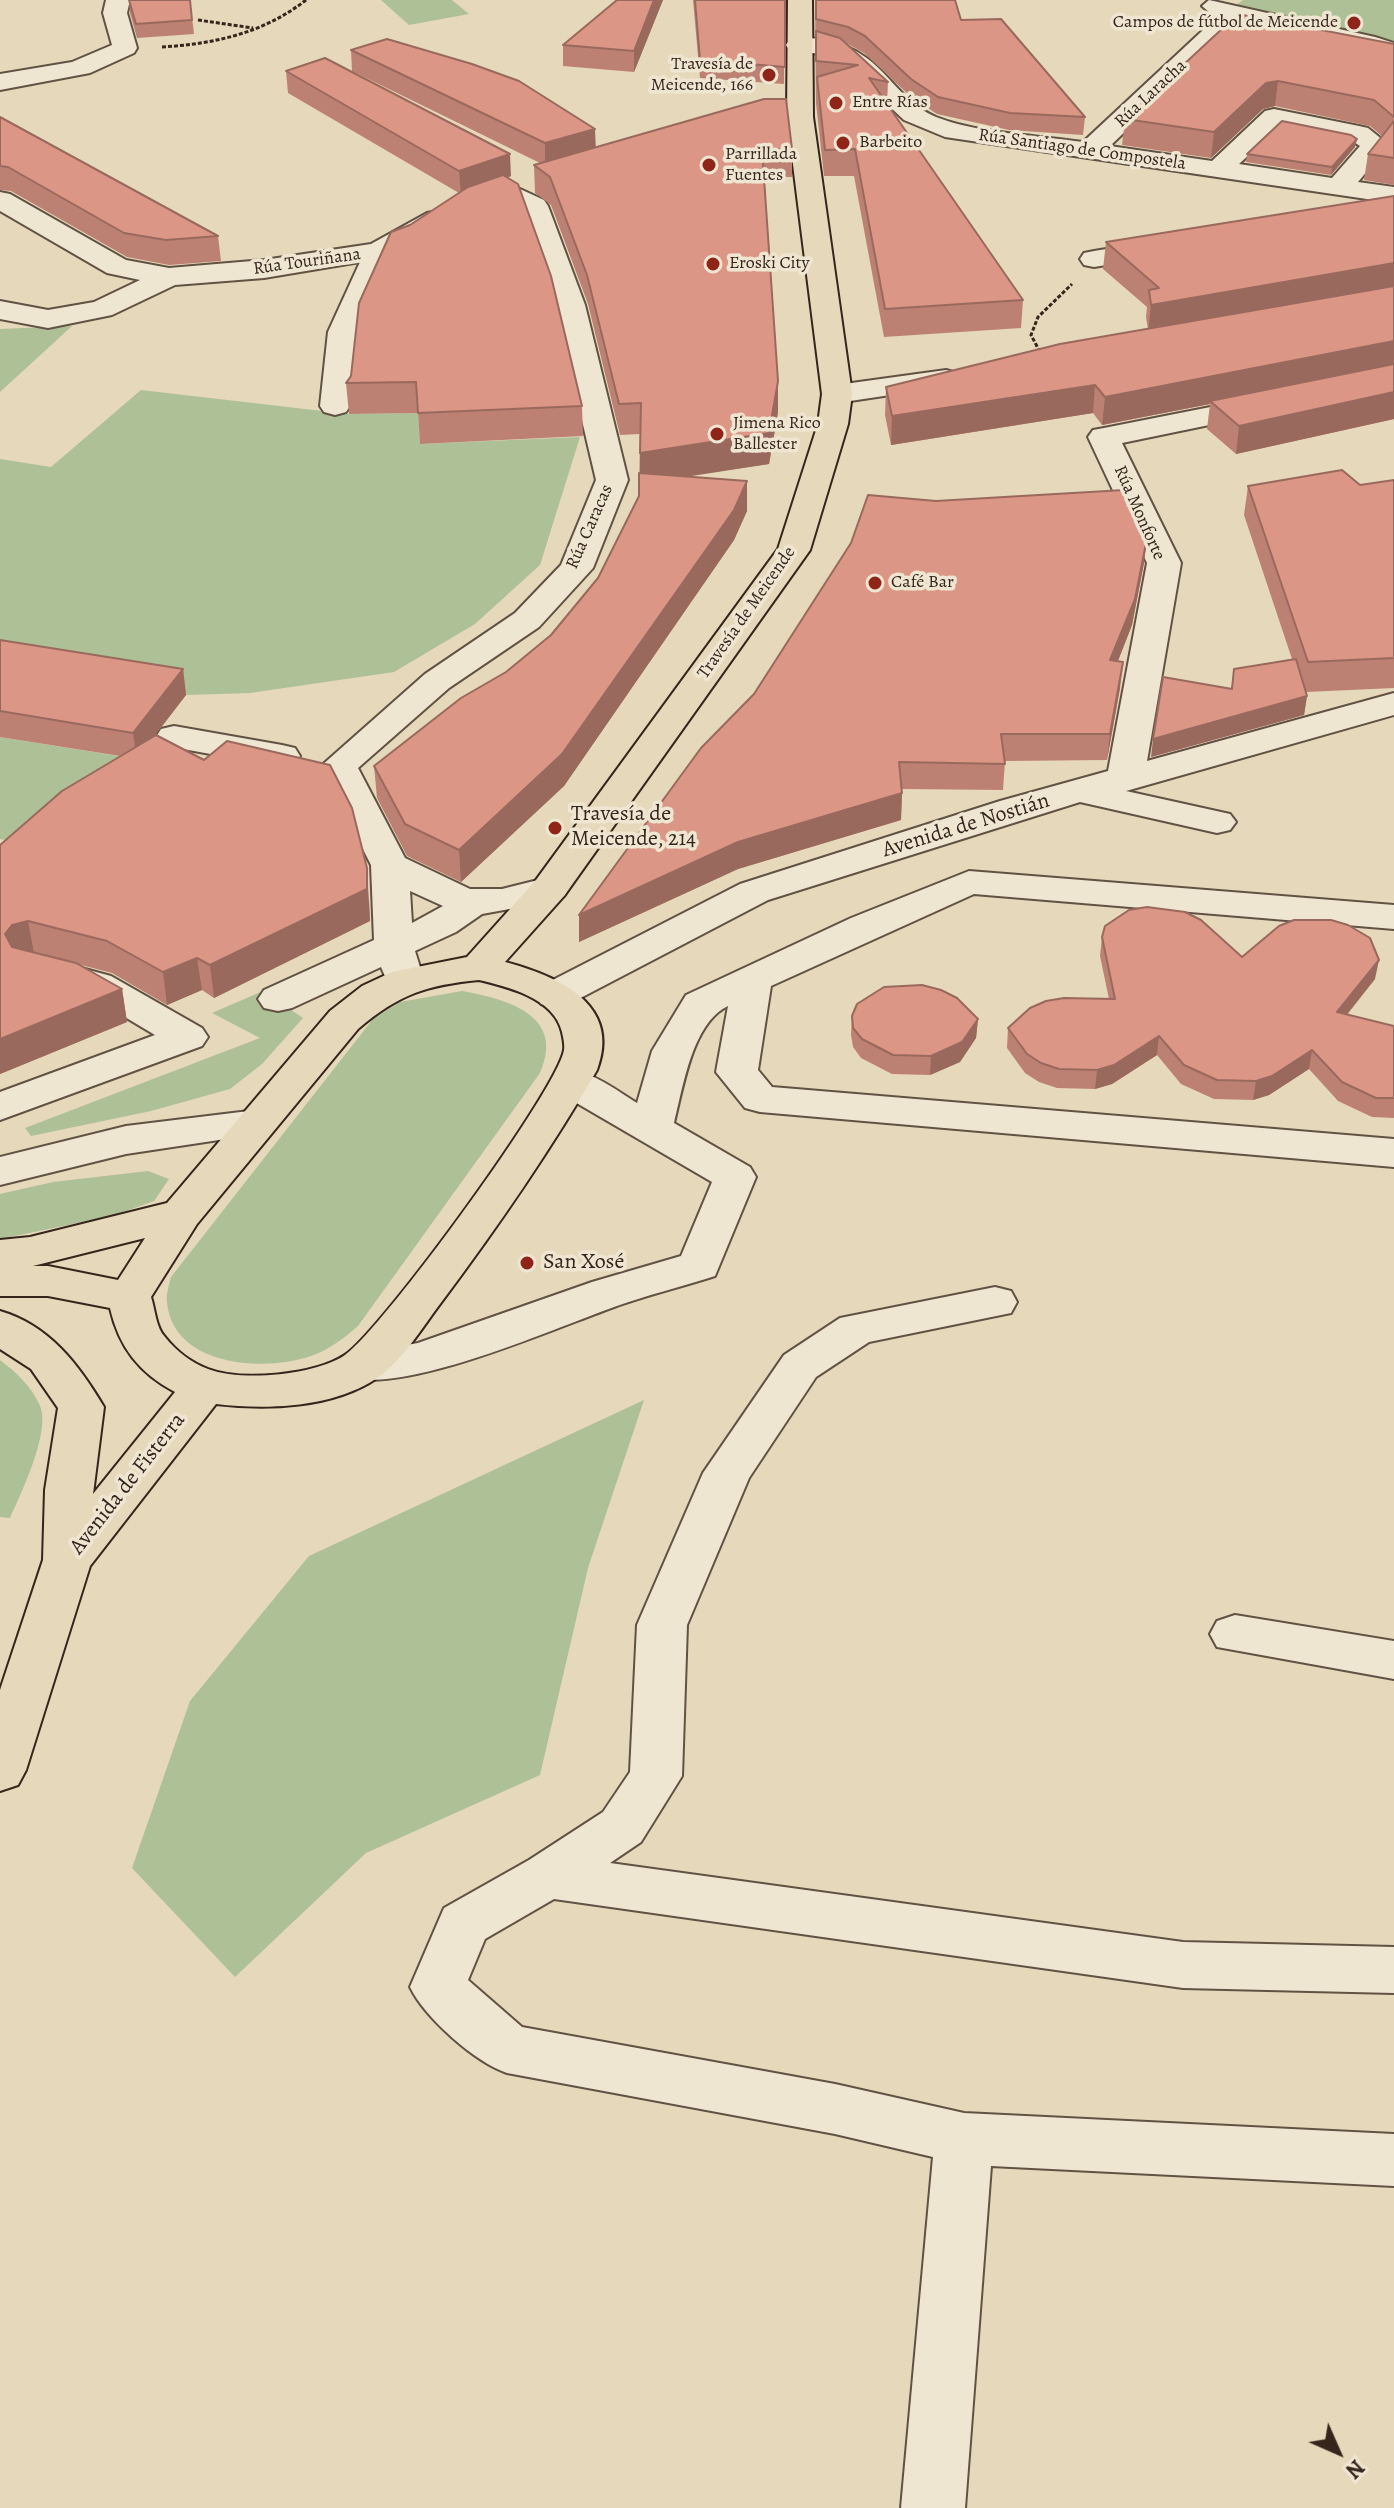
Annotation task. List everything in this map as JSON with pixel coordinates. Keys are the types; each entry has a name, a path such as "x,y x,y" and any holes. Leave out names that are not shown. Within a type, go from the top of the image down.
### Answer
{"main road":[{"name":"Travesía de Meicende","path":"479,968 550,888 794,550 833,424 837,394 787,117 798,45 800,0"},
{"path":"399,962 479,968 532,980 555,995 578,1018 586,1052 565,1095 409,1315 364,1366 321,1385 251,1391 206,1385 176,1374 144,1344 129,1297 182,1214 344,1020 399,962"},
{"path":"0,1255 30,1252 182,1214"},
{"path":"0,1281 48,1281 129,1297"},
{"path":"0,1327 47,1358 81,1407 69,1490 67,1560"},
{"name":"Avenida de Fisterra","path":"0,1770 67,1560 206,1385"}],"street":[{"path":"0,82 86,66 125,48 115,13 118,0"},
{"path":"1218,3 1394,51"},
{"name":"Rúa Laracha","path":"1089,151 1231,17 1218,3"},
{"name":"Rúa Santiago de Compostela","path":"798,45 825,45 852,56 909,112 930,124 954,131 1394,195"},
{"path":"1218,170 1274,117 1359,134 1376,145 1338,187"},
{"name":"Rúa Touriñana","path":"0,200 117,267 169,277 264,269 379,251 482,199 542,178"},
{"name":"Rúa Caracas","path":"339,766 437,681 527,620 576,568 612,480 570,305 534,206 482,199"},
{"path":"1363,216 1394,211"},
{"path":"1094,259 1196,243"},
{"path":"223,246 264,269"},
{"path":"335,406 343,332 379,251"},
{"path":"0,310 48,319 102,309 169,277"},
{"path":"837,394 970,375"},
{"name":"Rúa Monforte","path":"1125,780 1164,563 1104,437 1287,400"},
{"name":"Avenida de Nostián","path":"555,995 754,892 1013,809 1394,704"},
{"path":"174,737 339,766 390,865 399,962"},
{"path":"1082,791 1217,822"},
{"path":"390,865 455,899 472,903 512,901 550,888"},
{"path":"652,1126 672,1051 700,1004 969,882 1394,917"},
{"path":"278,999 399,962 442,924 472,903"},
{"path":"0,1107 188,1037 97,984 33,968"},
{"path":"752,980 737,1072 760,1099 1394,1153"},
{"path":"364,1366 423,1358 608,1293 699,1266 735,1177 652,1126 571,1082"},
{"path":"0,1171 126,1140 257,1123"},
{"path":"995,1302 856,1329 800,1366 727,1473 662,1625 656,1776 622,1827 548,1876 463,1924 438,1987 507,2049 835,2109 964,2139 1394,2160"},
{"path":"1235,1634 1394,1660"},
{"path":"548,1876 1183,1965 1394,1970"},
{"path":"933,2508 964,2139"}],"path":[{"path":"125,48 200,43 254,29 295,9 306,0"},
{"path":"198,20 254,29"},
{"path":"1040,352 1031,335 1038,317 1055,304 1094,259"}],"green space":[{"path":"381,0 452,0 469,14 409,25"},
{"name":"Campos de fútbol de Meicende","path":"1243,0 1394,0 1394,41 1235,6"},
{"path":"72,326 0,392 0,329"},
{"path":"141,390 348,414 418,413 420,444 580,437 540,565 475,624 394,672 250,693 186,695 0,665 0,459 51,467"},
{"path":"0,737 137,759 41,846 0,839"},
{"path":"263,991 303,1018 262,1064 230,1089 151,1111 31,1136 25,1128 260,1038 212,1013"},
{"path":"462,991 513,1005 539,1024 545,1037 546,1053 540,1073 358,1326 336,1343 311,1356 270,1363 224,1359 203,1352 185,1340 173,1324 167,1302 171,1277 373,1019 400,1002"},
{"path":"148,1171 169,1179 154,1201 112,1216 0,1239 0,1194 53,1182"},
{"path":"0,1360 28,1386 37,1399 42,1417 42,1431 33,1462 10,1518 0,1517"},
{"path":"644,1400 588,1568 540,1775 366,1853 235,1977 132,1868 190,1701 309,1556"}],"building":[{"path":"129,0 190,0 192,20 136,24"},
{"path":"617,0 654,0 634,51 563,45"},
{"path":"695,0 785,0 785,67 700,60"},
{"path":"816,0 955,0 961,20 1001,19 1085,117 1010,113 938,97 911,79 865,36 848,27 816,19"},
{"path":"1238,14 1394,44 1394,117 1374,100 1278,81 1266,83 1214,132 1125,119"},
{"path":"816,31 840,38 888,82 869,78 1023,300 885,309 855,149 825,150 817,77 858,65 816,61"},
{"path":"387,39 519,81 595,129 545,143 351,50"},
{"path":"325,58 510,154 459,171 286,71"},
{"path":"764,99 786,99 792,149 762,149 778,381 769,433 640,453 641,403 619,404 587,275 550,177 534,165"},
{"path":"0,117 218,236 166,240 124,233 8,167 0,166"},
{"path":"1282,121 1351,135 1357,139 1332,167 1247,154"},
{"path":"1394,121 1394,158 1368,154"},
{"path":"503,175 518,184 551,276 582,406 418,413 416,382 346,383 351,376 359,303 391,232 410,225 468,187"},
{"path":"1394,196 1394,263 1151,305 1149,290 1159,288 1106,242"},
{"path":"1394,286 1394,341 1105,397 1095,385 892,416 886,387 1060,344"},
{"path":"1394,364 1394,392 1239,426 1210,401"},
{"path":"1342,470 1360,485 1394,480 1394,658 1308,662 1248,486"},
{"path":"639,473 747,481 734,510 562,754 459,850 405,824 374,766 461,698 506,672 551,635 598,578 639,496"},
{"path":"1124,490 1147,538 1135,599 1110,660 1123,662 1110,734 1001,734 1005,764 899,762 902,793 738,842 579,915 701,748 754,694 851,543 868,495 936,501"},
{"path":"0,640 183,669 133,733 0,711"},
{"path":"1296,659 1307,696 1153,739 1163,677 1232,689 1234,669"},
{"path":"156,735 204,760 227,741 330,765 352,808 367,868 367,889 210,965 197,958 163,972 107,941 28,921 12,925 5,934 12,947 76,963 122,989 0,1039 0,845 62,791"},
{"path":"1147,907 1185,912 1201,920 1242,957 1279,926 1294,920 1331,920 1348,925 1370,938 1379,960 1337,1012 1394,1026 1394,1098 1376,1098 1342,1082 1312,1050 1272,1076 1256,1081 1217,1080 1184,1065 1159,1036 1114,1065 1097,1070 1059,1069 1027,1054 1008,1028 1030,1008 1064,998 1115,999 1102,937 1105,926 1129,910"},
{"path":"922,985 957,998 978,1019 962,1042 931,1056 893,1055 862,1039 853,1028 852,1016 857,1004 884,987"}],"place":[{"name":"Campos de fútbol de Meicende","path":"1354,23"},
{"name":"Travesía de Meicende, 166","path":"769,75"},
{"name":"Entre Rías","path":"836,103"},
{"name":"Barbeito","path":"843,143"},
{"name":"Parrillada Fuentes","path":"709,165"},
{"name":"Eroski City","path":"713,264"},
{"name":"Jimena Rico Ballester","path":"717,434"},
{"name":"Café Bar","path":"875,583"},
{"name":"Travesía de Meicende, 214","path":"555,828"},
{"name":"San Xosé","path":"527,1263"}]}
